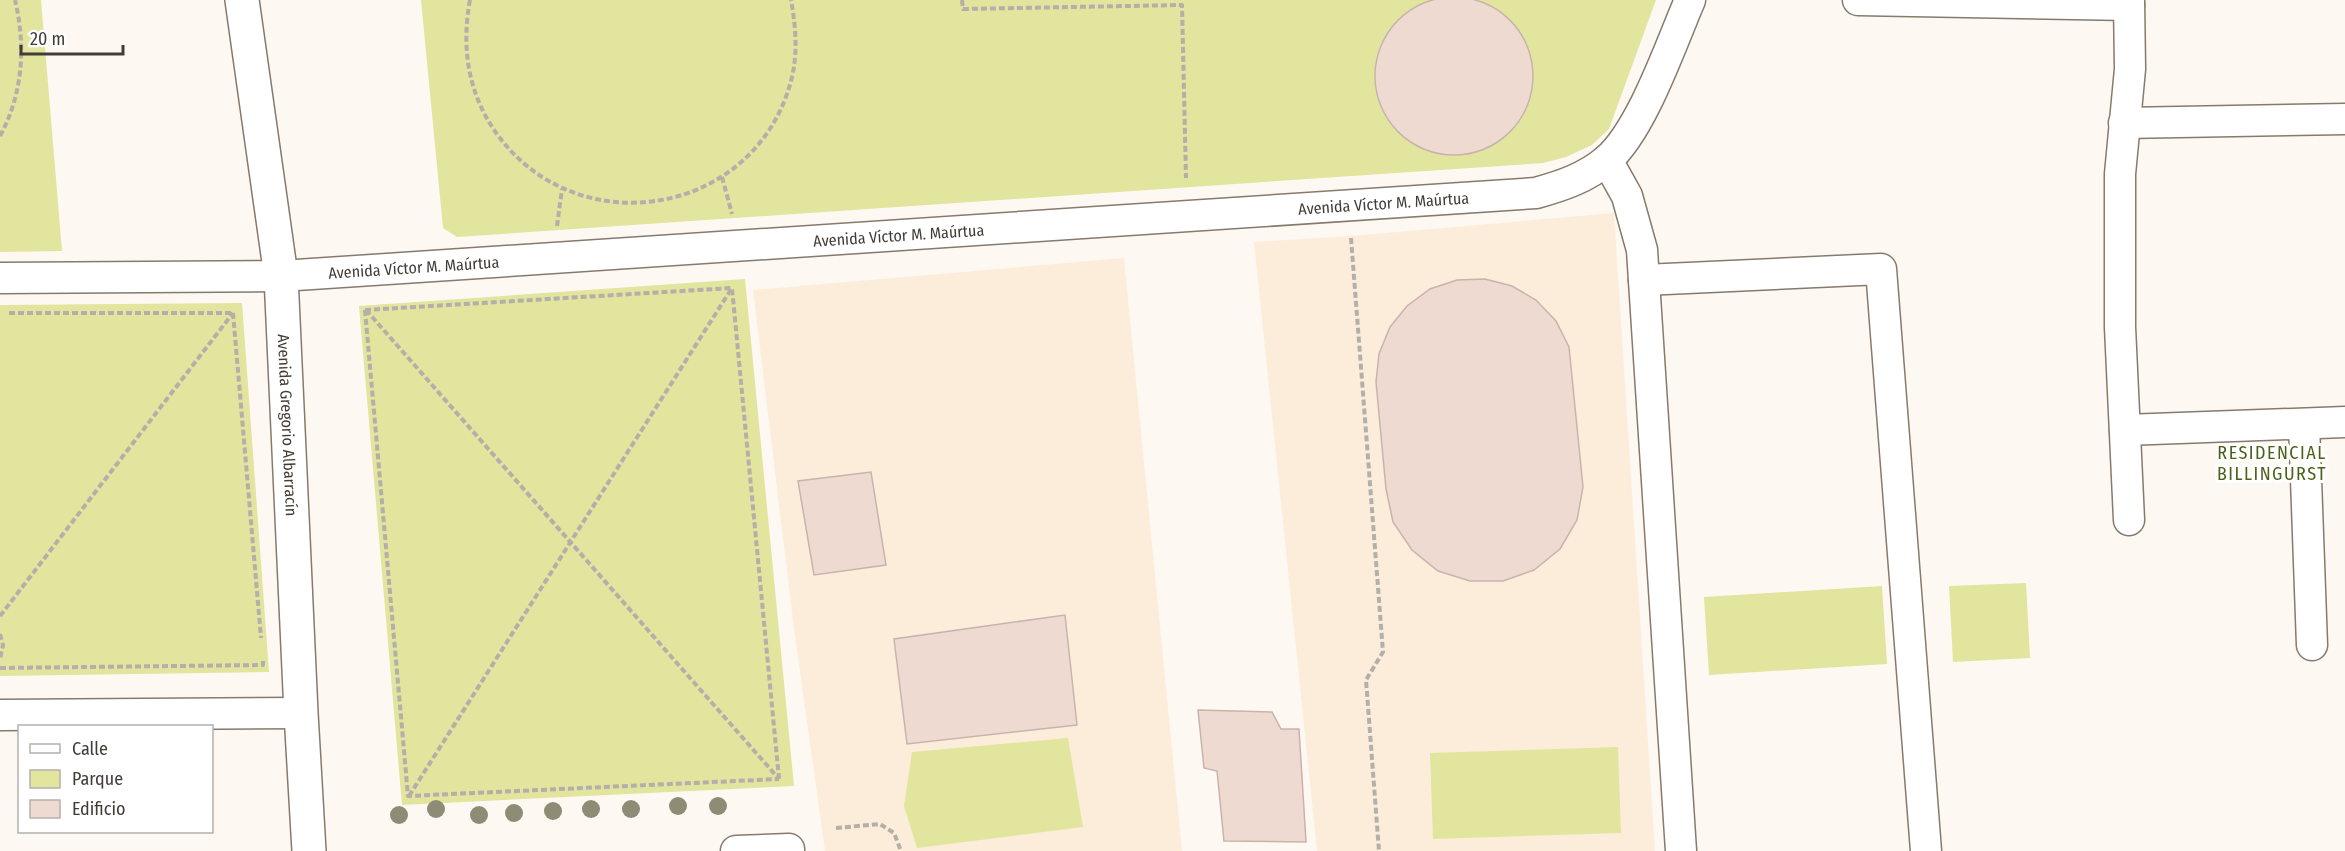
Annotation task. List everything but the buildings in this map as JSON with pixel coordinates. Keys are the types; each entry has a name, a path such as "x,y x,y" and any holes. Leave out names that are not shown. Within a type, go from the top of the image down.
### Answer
{"street":[{"name":"Avenida Gregorio Albarracín","path":"242,0 281,276 309,851"},
{"name":"Avenida Víctor M. Maúrtua","path":"0,278 281,276 1536,193 1570,184 1607,160 1628,136 1647,99 1690,0"},
{"path":"1858,0 2129,2 2130,69 2120,174 2120,327 2129,520"},
{"path":"2124,123 2345,119"},
{"path":"1607,160 1626,196 1642,250 1681,851"},
{"path":"1644,280 1881,269 1926,851"},
{"path":"2125,430 2345,422"},
{"path":"2304,424 2312,645"},
{"path":"0,715 301,713"},
{"path":"736,851 789,850"}],"path":[{"path":"0,136 13,108 20,80 20,21 15,0"},
{"path":"470,0 466,24 466,54 470,78 478,102 490,124 515,156 562,189 598,200 644,204 671,199 697,190 722,177 745,159 765,136 780,110 791,81 796,51 795,21 791,0"},
{"path":"962,0 963,9 1182,5 1186,178"},
{"path":"722,177 732,215"},
{"path":"557,230 562,189"},
{"path":"1347,206 1383,652 1366,680 1379,851"},
{"path":"365,310 732,288"},
{"path":"408,796 732,288"},
{"path":"732,288 779,779"},
{"path":"365,310 779,779"},
{"path":"365,310 408,796"},
{"path":"0,313 233,313"},
{"path":"0,616 233,313"},
{"path":"233,313 261,641"},
{"path":"0,634 3,645 0,659"},
{"path":"0,668 263,665 262,653"},
{"path":"408,796 779,779"},
{"path":"836,828 880,824 894,833 901,851"}],"shaded area":[{"path":"1614,213 1655,851 1317,851 1254,242 1351,236"},
{"path":"1124,258 1182,851 825,851 794,629 753,290"}],"green space":[{"path":"0,0 41,0 62,251 0,252"},
{"path":"421,0 1656,0 1609,129 1592,145 1566,157 1543,163 457,237 443,228"},
{"path":"745,279 794,786 402,805 359,306"},
{"path":"242,303 269,672 0,676 0,305"},
{"path":"2026,583 2030,658 1953,662 1949,586"},
{"path":"1882,586 1887,664 1709,675 1704,597"},
{"path":"1068,738 1083,827 917,848 904,806 912,752"},
{"path":"1618,747 1621,833 1433,839 1430,753"}],"district":[{"name":"RESIDENCIAL BILLINGURST","path":"2272,463"}]}
